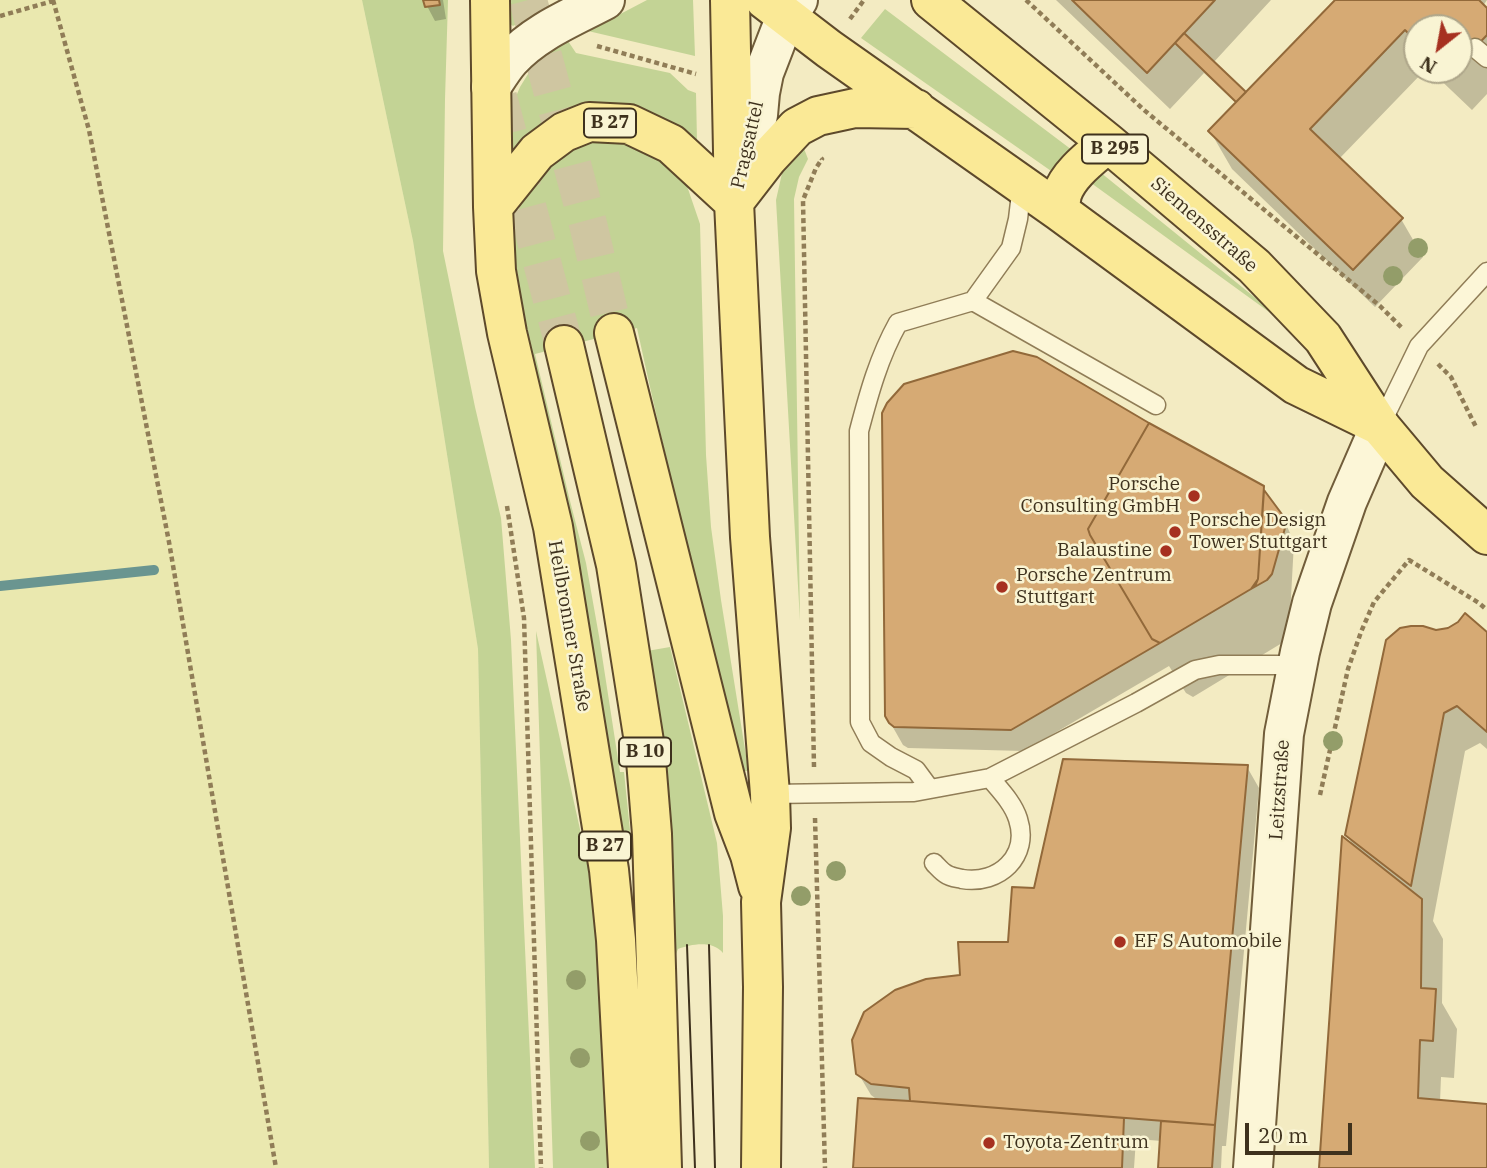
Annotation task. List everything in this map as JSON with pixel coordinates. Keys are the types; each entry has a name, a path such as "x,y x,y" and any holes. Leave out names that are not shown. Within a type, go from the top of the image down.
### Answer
{"main road":[{"name":"B 27","path":"490,0 491,88"},
{"path":"491,88 510,61 524,47 549,30 605,0"},
{"name":"Pragsattel","path":"730,0 734,202"},
{"name":"Siemensstraße","path":"931,0 1108,143 1262,275 1323,338 1380,426 1427,482 1487,535"},
{"path":"953,0 974,34"},
{"name":"Pragsattel","path":"734,202 758,115 764,74 782,4 829,49 916,109"},
{"name":"Heilbronner Straße","path":"491,88 496,271 507,333 552,527 609,870 616,940 628,1168"},
{"path":"761,902 771,828 770,794 750,537 734,202 768,158 797,127 808,121 818,116 855,108 916,109"},
{"name":"Siemensstraße","path":"916,109 1296,385 1380,426"},
{"name":"B 27","path":"493,207 537,152 564,132 589,122 629,124 671,144 734,202"},
{"path":"1059,211 1063,192 1072,178 1108,143"},
{"path":"614,333 734,813 756,874 761,902 761,1168"},
{"name":"B 10","path":"564,345 616,565 645,748 652,834 662,1168"},
{"name":"Leitzstraße","path":"1253,1168 1284,734 1312,603 1347,502 1380,426"}],"lane":[{"path":"930,789 916,770 871,743 860,722 859,431 871,385 898,323 973,301 1011,248 1018,219 1021,185"},
{"path":"1380,426 1419,346 1487,272"},
{"path":"973,301 1156,405"},
{"path":"770,794 914,792 990,778 1136,704 1195,670 1219,664 1297,665"},
{"path":"934,863 947,875 978,881 1007,867 1018,852 1019,820 1011,804 990,778"}],"path":[{"path":"0,16 53,0 89,130 169,542 276,1168"},
{"path":"849,21 864,0"},
{"path":"1026,0 1144,110 1353,284"},
{"path":"568,20 586,43 696,74"},
{"path":"822,159 803,200 825,1168"},
{"path":"506,501 524,618 541,1168"},
{"path":"1319,803 1348,669 1361,632 1374,602 1409,560 1487,610"}],"shaded area":[{"path":"0,0 362,0 413,241 478,649 489,1168 0,1168"}],"green space":[{"path":"362,0 448,0 443,251 501,518 511,640 535,1168 489,1168 478,649 413,241"},
{"path":"509,0 544,0 551,7 513,26 510,24"},
{"path":"647,0 693,0 695,56 588,31"},
{"path":"885,9 1072,150 1054,173 861,38"},
{"path":"568,41 576,53 670,73 688,90 696,93 697,141 695,143 665,124 512,158 509,120 520,87 536,61"},
{"path":"599,139 637,144 672,167 687,186 700,224 706,455 711,527 748,768 747,771 742,771 723,703 727,701 637,328 535,354 586,563 620,772 624,772 630,848 624,846 529,347 513,235 521,202 548,164 579,145"},
{"path":"803,146 808,159 799,177 794,199 800,621 776,200 783,169"},
{"path":"1095,168 1305,338 1087,180"},
{"path":"536,631 599,915 612,1168 553,1168"},
{"path":"670,647 717,843 723,953 714,946 702,944 678,949 676,954 667,823 647,651"}],"building":[{"path":"423,0 439,0 440,5 425,7"},
{"path":"1072,0 1215,0 1147,73"},
{"path":"1335,0 1479,0 1487,8 1487,35 1473,50 1473,14 1403,14 1403,32 1310,129 1403,218 1353,270 1208,131"},
{"path":"1184,33 1246,92 1236,102 1175,43"},
{"name":"Porsche Zentrum Stuttgart","path":"1013,351 1037,357 1149,423 1088,529 1152,639 1160,643 1011,730 894,727 885,716 882,413 904,384"},
{"name":"Porsche Design Tower Stuttgart","path":"1149,423 1264,486 1256,584 1160,643 1152,639 1088,529"},
{"path":"1264,490 1287,521 1272,574 1251,589 1258,579"},
{"path":"1465,613 1487,632 1487,732 1457,706 1444,713 1411,886 1345,835 1386,640 1400,628 1448,628 1458,622"},
{"name":"EF S Automobile","path":"1063,759 1248,765 1215,1125 910,1101 909,1088 871,1084 856,1074 852,1040 864,1012 895,990 926,979 960,975 958,942 1008,942 1012,887 1034,888"},
{"path":"1342,836 1422,899 1421,988 1436,989 1433,1041 1420,1040 1418,1098 1487,1104 1487,1168 1319,1168"},
{"name":"Toyota-Zentrum","path":"858,1098 1124,1118 1122,1168 853,1168"},
{"path":"1161,1121 1215,1125 1212,1168 1158,1168"}],"waterway":[{"path":"0,586 154,570"}],"tunnel":[{"path":"528,0 614,333"},
{"path":"498,97 564,345"}],"tram line":[{"path":"687,945 695,1168"},
{"path":"709,945 715,1168"}],"place":[{"name":"Porsche Consulting GmbH","path":"1194,496"},
{"name":"Porsche Design Tower Stuttgart","path":"1175,532"},
{"name":"Balaustine","path":"1166,551"},
{"name":"Porsche Zentrum Stuttgart","path":"1002,587"},
{"name":"EF S Automobile","path":"1120,942"},
{"name":"Toyota-Zentrum","path":"989,1143"}]}
